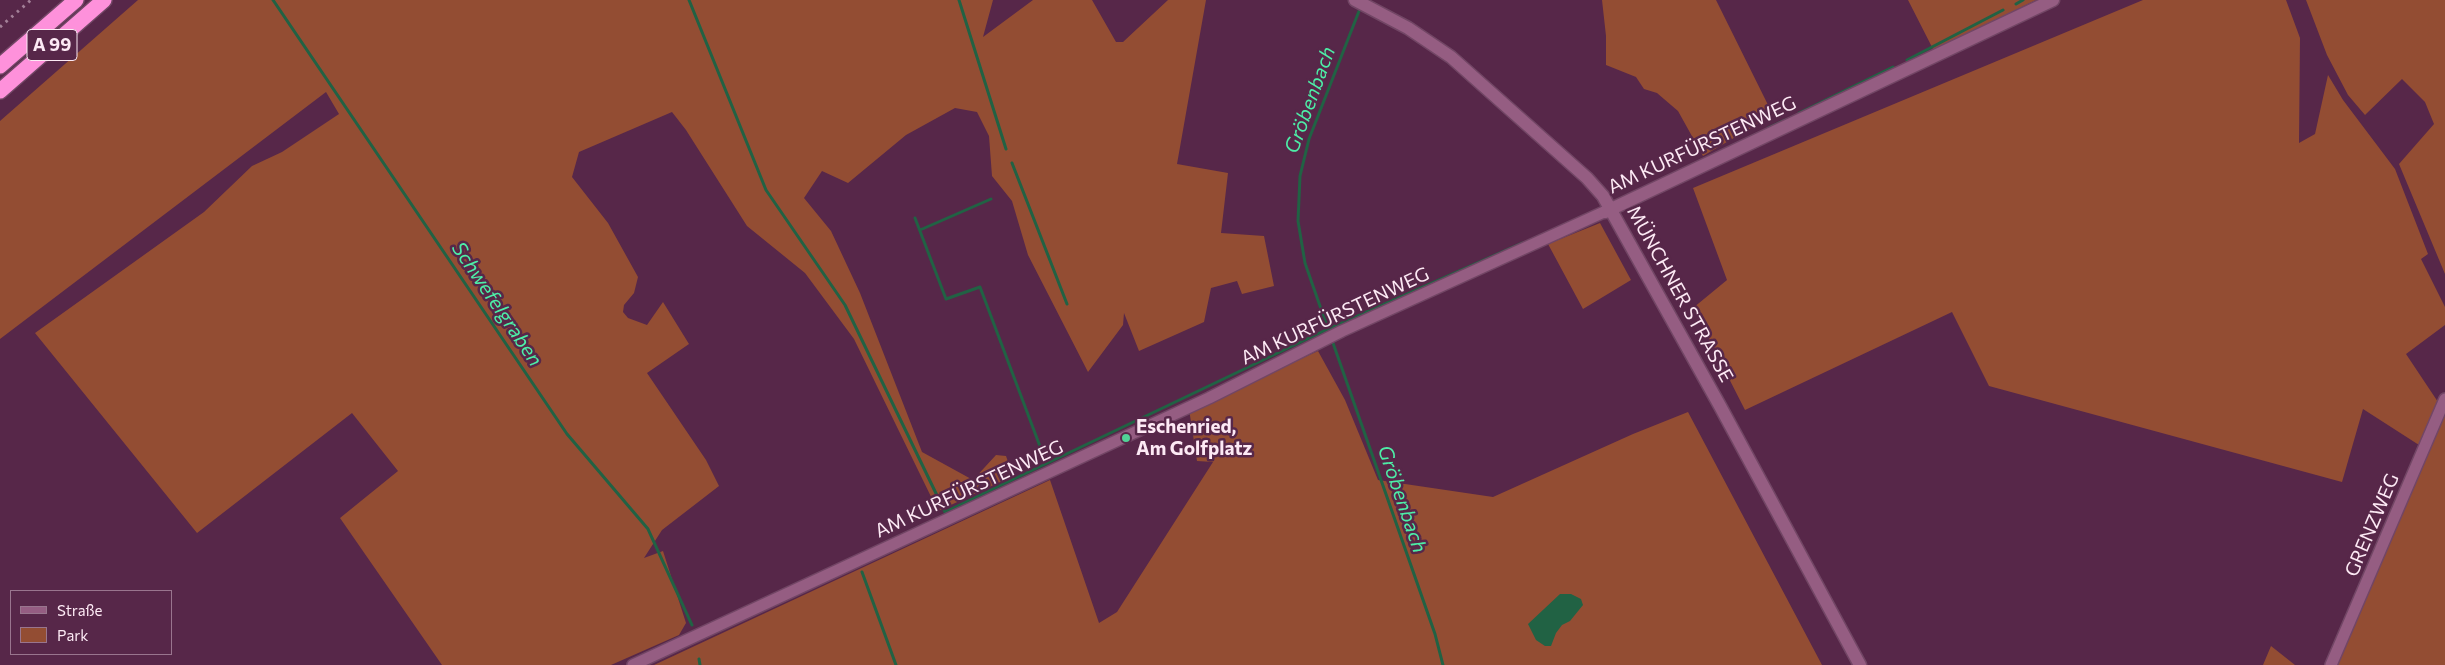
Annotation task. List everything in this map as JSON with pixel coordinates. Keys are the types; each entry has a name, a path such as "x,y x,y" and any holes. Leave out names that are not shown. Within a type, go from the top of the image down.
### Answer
{"highway":[{"name":"A 99","path":"0,66 76,0"},
{"name":"A 99","path":"0,91 104,0"}],"street":[{"name":"MÜNCHNER STRASSE","path":"1355,0 1408,28 1452,57 1587,178 1608,211 1860,665"},
{"name":"AM KURFÜRSTENWEG","path":"633,665 1209,398 1342,331 1608,211 2053,0"},
{"name":"GRENZWEG","path":"2331,665 2445,399"}],"green space":[{"path":"138,0 993,0 983,37 1033,0 1092,0 1116,42 1123,42 1168,0 1206,0 1177,164 1228,173 1221,233 1264,236 1274,286 1242,294 1237,281 1211,288 1204,322 1139,351 1124,313 1123,325 1088,372 1028,255 1012,201 992,176 989,136 977,112 955,108 906,135 848,183 822,171 804,198 831,231 860,293 922,452 973,480 996,455 1006,456 1013,476 938,511 854,339 805,273 747,226 686,130 672,112 579,152 572,177 608,223 638,277 634,293 624,305 623,312 628,318 647,325 663,302 689,344 647,373 706,460 719,486 662,530 644,558 663,551 686,623 679,635 611,665 442,665 340,518 398,471 352,413 197,533 35,333 204,212 252,166 282,152 339,114 326,92 0,339 0,121"},
{"path":"1602,0 1716,0 1773,115 1703,156 1678,111 1657,93 1644,89 1636,77 1606,65 1606,36"},
{"path":"1908,0 2036,0 1934,51"},
{"path":"2143,0 2286,0 2300,38 2299,143 2315,134 2328,75 2343,100 2395,169 2428,254 2421,259 2445,307 2445,325 2406,354 2438,402 2419,445 2363,409 2342,482 1989,386 1952,312 1745,410 1693,308 1727,280 1693,188"},
{"path":"2306,0 2445,0 2445,274 2399,164 2434,124 2425,102 2402,79 2365,115 2348,95 2327,55"},
{"path":"1600,223 1631,280 1583,309 1548,244"},
{"path":"1318,351 1345,400 1378,480 1493,497 1633,434 1688,412 1822,665 654,665 1050,480 1099,623 1117,612 1213,462 1197,461 1189,409"},
{"path":"2445,411 2445,665 2336,665"},
{"path":"2271,646 2295,665 2263,665"}],"shaded area":[{"path":"1560,594 1571,594 1581,599 1583,605 1570,621 1562,625 1556,633 1551,646 1545,646 1536,640 1528,624"}],"waterway":[{"name":"Schwefelgraben","path":"273,0 567,434 648,529 692,625"},
{"path":"689,0 766,190 845,305 945,512 1328,329 1522,243"},
{"path":"959,0 1006,149"},
{"path":"2016,4 2023,0"},
{"name":"Gröbenbach","path":"1328,329 1305,263 1298,221 1300,176 1309,139 1361,6"},
{"path":"1907,60 2003,10"},
{"path":"1799,113 1893,67"},
{"path":"1768,128 1785,120"},
{"path":"1012,163 1067,304"},
{"path":"920,230 991,199"},
{"path":"915,218 946,299 980,287 1041,449 1057,456 1063,455"},
{"name":"Gröbenbach","path":"1333,343 1435,634 1443,665"},
{"path":"862,572 896,665"},
{"path":"699,659 700,665"}],"railway":[{"path":"0,27 31,0"}],"place":[{"name":"Eschenried, Am Golfplatz","path":"1126,438"}]}
